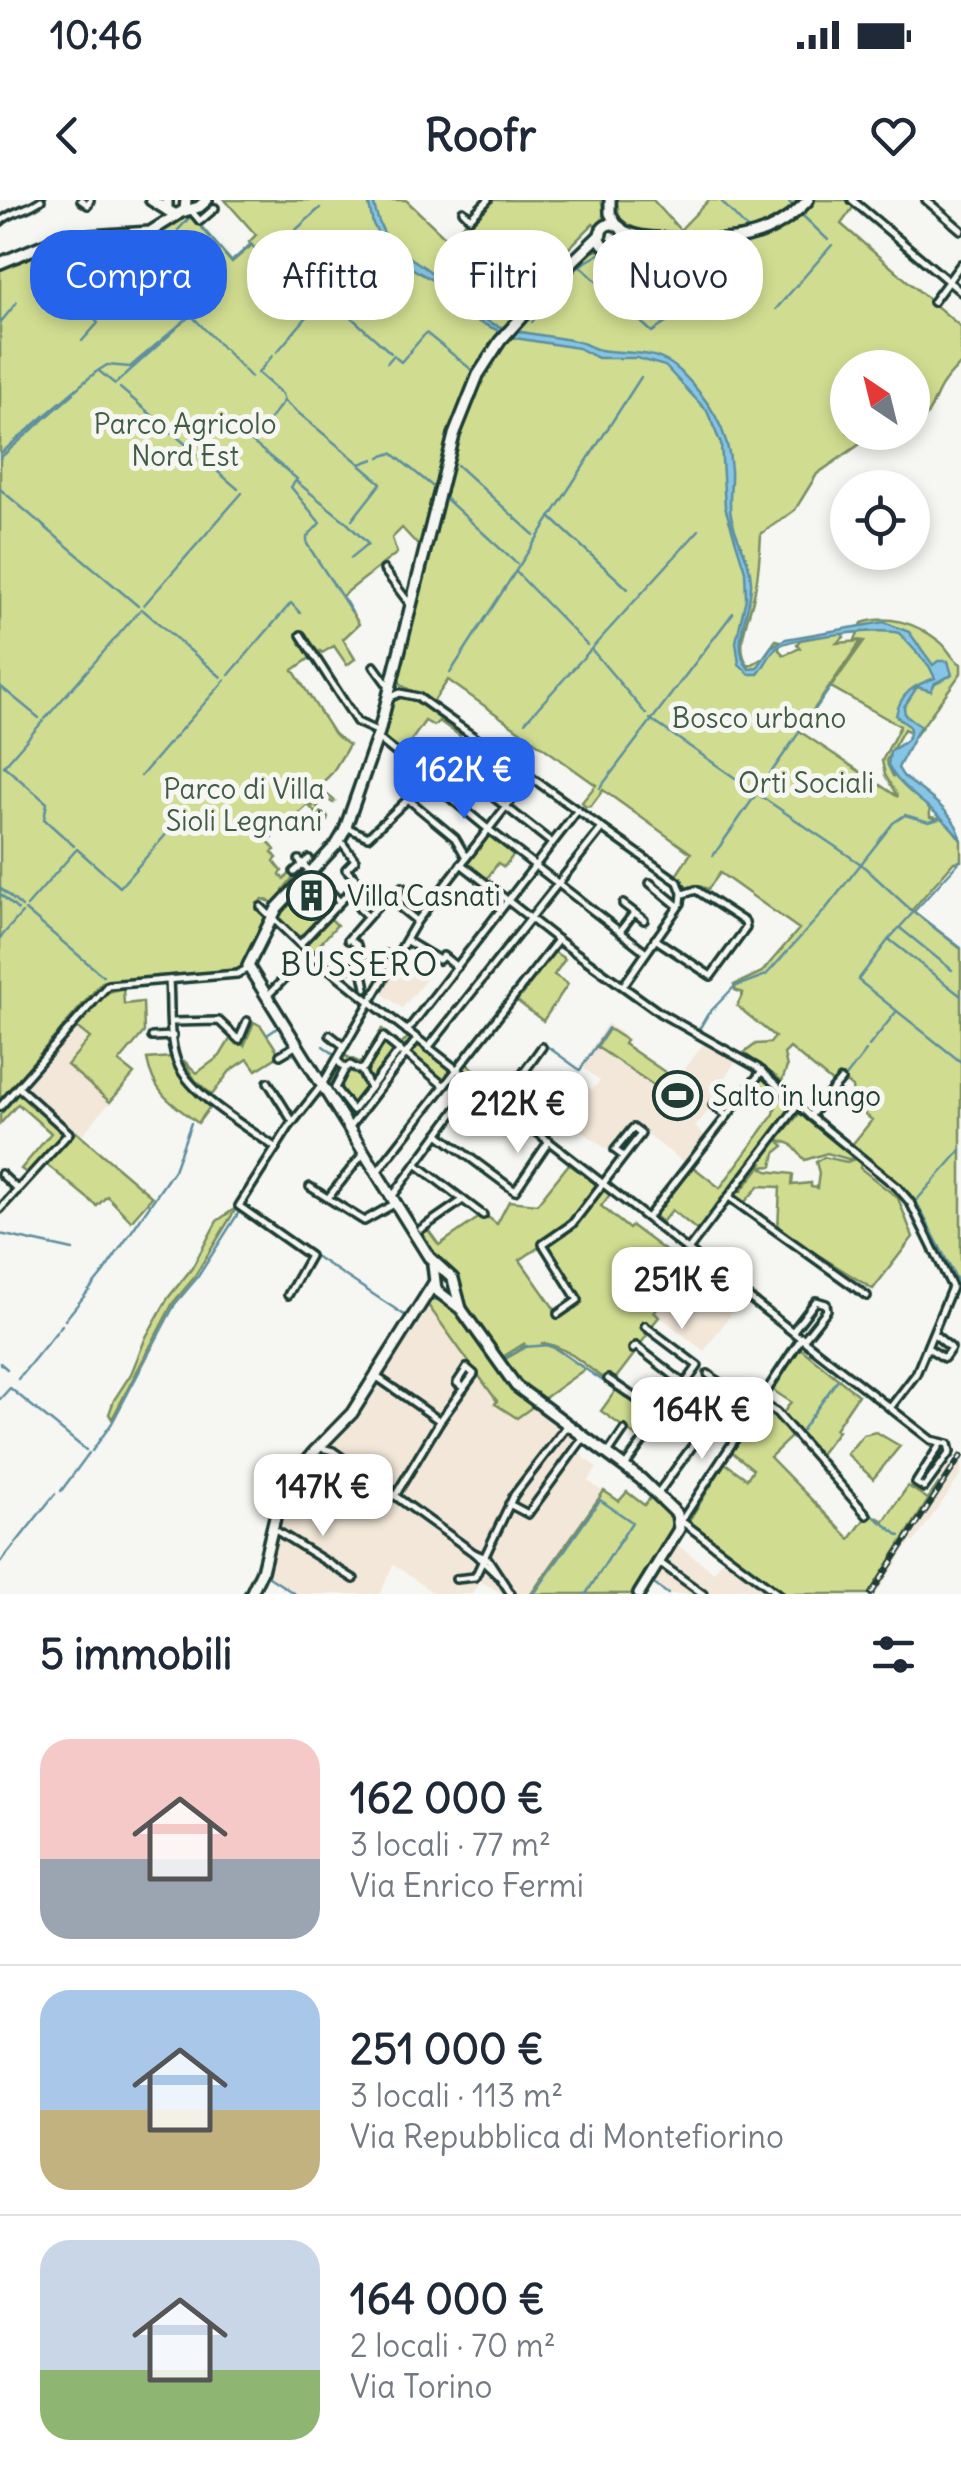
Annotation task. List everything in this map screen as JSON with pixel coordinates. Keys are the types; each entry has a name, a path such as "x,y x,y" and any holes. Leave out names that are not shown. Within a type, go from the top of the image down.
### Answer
{"street":[{"path":"21,200 29,209"},
{"path":"0,222 40,200"},
{"path":"463,212 470,218 488,200"},
{"path":"763,231 777,225 808,200"},
{"path":"926,200 961,230"},
{"path":"152,201 177,207 209,203"},
{"path":"856,201 961,292"},
{"path":"609,204 611,229"},
{"path":"0,262 58,238 143,233 160,227 177,207"},
{"path":"611,229 615,230"},
{"path":"0,1107 108,985 237,974 249,968 271,916 340,840 391,691 454,435 482,367 500,341 583,251 611,229"},
{"path":"583,251 593,249"},
{"path":"933,302 961,264"},
{"path":"384,570 411,606"},
{"path":"301,636 356,722 378,735 488,829 646,952"},
{"path":"374,666 391,691 416,696 677,880 682,894 678,906 622,986"},
{"path":"288,1295 311,1256 239,1208 322,1085 417,921 530,776"},
{"path":"482,788 552,843"},
{"path":"346,827 365,838 374,834 405,800 410,800 456,838 466,856"},
{"path":"406,1031 578,810"},
{"path":"428,1048 602,828"},
{"path":"300,944 359,882 346,869 354,860 340,840"},
{"path":"294,872 304,860 310,872 340,902"},
{"path":"461,864 558,940 678,1025 762,1071 798,1106 904,1193 952,1288 916,1374 890,1408"},
{"path":"650,883 678,906"},
{"path":"349,892 360,902 377,905 390,900 402,887"},
{"path":"655,939 711,976 746,928 745,922 696,890 682,894"},
{"path":"390,900 417,921"},
{"path":"360,902 358,908 368,918"},
{"path":"623,904 644,920"},
{"path":"349,938 377,905"},
{"path":"261,907 406,1031 795,1328 931,1440 940,1455 946,1455"},
{"path":"620,931 634,912"},
{"path":"344,930 356,944 363,962 366,988"},
{"path":"377,1172 558,940"},
{"path":"406,941 439,960 443,956 458,967"},
{"path":"339,968 344,970 385,954 395,960"},
{"path":"249,968 430,1257 446,1293 516,1386 624,1466 658,1494 680,1521 778,1594"},
{"path":"266,996 270,997 292,971"},
{"path":"355,990 365,976"},
{"path":"169,980 176,1060 188,1082 276,1148"},
{"path":"172,1022 217,1020 239,1040 248,1021"},
{"path":"330,1035 347,1067"},
{"path":"152,1037 173,1036"},
{"path":"360,1070 382,1038 444,1086"},
{"path":"348,1128 371,1092 417,1039"},
{"path":"280,1056 297,1045"},
{"path":"501,1104 542,1047"},
{"path":"347,1067 360,1070"},
{"path":"347,1067 335,1088 355,1113"},
{"path":"360,1070 371,1092"},
{"path":"648,1217 762,1071"},
{"path":"810,1116 841,1080"},
{"path":"268,1082 294,1122"},
{"path":"310,1186 364,1221 394,1200 399,1187 474,1084"},
{"path":"0,1209 69,1133 18,1086"},
{"path":"713,1104 727,1116"},
{"path":"688,1249 798,1106"},
{"path":"455,1111 472,1124"},
{"path":"558,1314 578,1300 543,1244 572,1224 640,1134 633,1128 615,1150 623,1156"},
{"path":"438,1134 515,1191 550,1141"},
{"path":"328,1198 364,1152"},
{"path":"416,1164 483,1215"},
{"path":"0,1173 18,1190"},
{"path":"729,1197 867,1296"},
{"path":"421,1229 464,1200"},
{"path":"439,1279 453,1280 446,1293"},
{"path":"251,1594 286,1487 352,1414 439,1279"},
{"path":"421,1304 430,1296 446,1293"},
{"path":"639,1594 680,1521 827,1310 826,1304 816,1301 795,1328"},
{"path":"624,1466 698,1366 645,1326"},
{"path":"928,1348 944,1358 951,1348 934,1334"},
{"path":"634,1349 636,1346 742,1430"},
{"path":"708,1374 754,1410"},
{"path":"374,1375 440,1421"},
{"path":"608,1379 661,1416"},
{"path":"396,1496 464,1388"},
{"path":"760,1402 775,1411 867,1515"},
{"path":"658,1494 718,1410"},
{"path":"456,1579 474,1577 509,1504 564,1423"},
{"path":"607,1454 624,1430"},
{"path":"509,1504 528,1514 584,1438"},
{"path":"327,1445 485,1560 511,1594"},
{"path":"950,1446 924,1488 916,1482 938,1447 950,1446"},
{"path":"272,1528 354,1579"},
{"path":"659,1562 702,1594"}],"shaded area":[{"path":"414,966 429,976 402,1008 379,991 391,969 406,978"},
{"path":"607,1023 629,1039 626,1045 677,1080 704,1043 737,1060 724,1078 730,1084 695,1127 707,1138 686,1164 632,1123 609,1151 558,1114 578,1080 592,1090 600,1081 581,1066"},
{"path":"75,1026 134,1074 81,1136 24,1085"},
{"path":"679,1277 688,1287 688,1296 706,1294 704,1286 709,1279 737,1297 739,1303 704,1351 654,1312"},
{"path":"424,1301 496,1404 516,1418 534,1403 580,1439 574,1449 597,1468 588,1481 603,1492 531,1594 504,1594 480,1581 472,1594 435,1594 393,1564 380,1594 296,1594 262,1572 278,1505 338,1429"},
{"path":"961,1451 961,1475 876,1594 869,1594 939,1483 936,1480 946,1461 952,1465"},
{"path":"673,1542 714,1572 725,1557 777,1594 668,1594 648,1580"}],"green space":[{"name":"Parco Agricolo Nord Est","path":"225,200 406,200 438,230 434,230 434,320 573,320 573,266 593,251 593,320 763,320 763,230 810,200 849,200 855,205 841,224 961,327 961,363 943,384 930,409 930,350 830,350 830,450 852,450 817,474 795,510 761,534 742,649 749,666 763,658 776,640 780,641 779,650 784,655 800,648 800,640 841,633 844,637 837,643 861,641 799,731 898,797 882,761 900,726 831,687 864,641 855,640 862,623 872,620 892,620 921,629 961,664 961,673 916,735 904,729 886,761 893,776 908,781 929,801 930,817 946,820 961,840 961,861 954,862 912,910 961,949 961,1290 910,1194 851,1146 872,1120 854,1105 852,1087 840,1077 834,1084 790,1048 784,1054 787,1067 782,1081 744,1053 756,1044 770,1043 775,1037 737,1006 743,993 735,990 734,985 762,972 799,929 720,873 708,889 696,885 687,888 677,874 691,853 603,790 591,806 585,807 582,802 596,785 448,680 433,702 401,685 398,676 427,555 402,528 392,538 397,553 342,596 359,624 343,639 355,659 347,665 334,646 293,670 334,734 349,745 332,773 305,800 313,806 325,793 335,801 325,798 317,807 325,820 323,812 328,817 327,821 324,821 308,805 268,841 275,850 272,852 282,871 280,875 284,879 291,873 294,876 283,890 287,894 277,904 263,899 257,904 268,918 245,966 236,972 102,982 0,1100 0,264 30,253 30,320 227,320 227,256 232,262 247,249 247,320 414,320 414,230 252,230"},
{"name":"Parco Agricolo Nord Est","path":"490,200 601,200 602,221 598,228 593,224 573,244 573,230 457,230"},
{"path":"617,200 653,200 680,230 638,229 619,217"},
{"path":"709,200 799,200 772,221 757,227 680,230"},
{"name":"Parco Agricolo Nord Est","path":"196,211 192,216 204,230 151,230"},
{"path":"400,695 433,708 431,712 462,733 460,736 439,721 434,726 425,721 408,745 416,752 413,757 434,772 431,777 382,737 390,702"},
{"path":"489,832 515,853 504,867 498,863 486,880 469,866 468,860"},
{"path":"299,886 325,914 310,930 327,915 337,925 311,954 303,940 276,916"},
{"path":"553,951 565,959 554,975 568,984 543,1021 516,1000"},
{"path":"123,988 124,1004 143,1002 144,1032 119,1062 134,1074 110,1102 67,1065 90,1038 75,1026 105,993"},
{"path":"254,1022 261,1026 280,1055 256,1070 248,1059 230,1071 212,1095 195,1080 183,1060 197,1073 220,1056 232,1036 244,1046"},
{"path":"382,1029 401,1045 409,1036 413,1039 404,1049 407,1052 417,1040 456,1070 464,1061 480,1074 468,1088 452,1076 444,1085 406,1054 398,1056 372,1089 376,1092 371,1098 367,1095 356,1109 360,1113 347,1121 326,1080 330,1081 341,1054 361,1063"},
{"path":"609,1029 678,1081 668,1095 597,1047"},
{"path":"172,1057 188,1085 212,1104 198,1123 165,1097 150,1071 147,1059"},
{"path":"762,1076 793,1107 698,1231 672,1210 662,1222 653,1215 692,1166 720,1188 774,1114 777,1101 758,1082"},
{"path":"19,1093 64,1133 28,1174 21,1169 51,1133 18,1104 0,1124 0,1115"},
{"path":"800,1113 861,1161 860,1168 898,1198 913,1237 873,1289 778,1230 780,1187 759,1186 743,1204 733,1196 763,1163 760,1160 777,1139 784,1146 775,1153 772,1166 761,1167 793,1174 792,1185 811,1183 811,1187 817,1188 816,1162 824,1157 847,1162 857,1158 827,1153 805,1160 791,1144 778,1139"},
{"path":"76,1132 152,1197 131,1221 107,1196 97,1206 46,1164"},
{"path":"569,1164 598,1186 585,1203 602,1184 612,1192 601,1206 687,1267 654,1312 659,1317 649,1329 645,1326 642,1330 647,1335 640,1345 635,1343 631,1349 635,1353 616,1378 609,1375 605,1380 567,1352 541,1343 585,1369 517,1418 495,1404 497,1401 425,1301 434,1296 450,1300 498,1363 528,1346 522,1347 525,1343 501,1358 458,1297 460,1285 456,1275 438,1262 418,1232 426,1227 439,1245 484,1214 497,1224 509,1201 537,1204","holes":["542,1245 578,1300 558,1314 520,1260"]},
{"path":"237,1207 193,1279 173,1303 112,1419 109,1414 114,1400 168,1298 192,1268 217,1221"},
{"path":"799,1347 858,1395 817,1458 781,1416 791,1402 771,1389"},
{"path":"616,1390 654,1417 641,1440 601,1411"},
{"path":"772,1413 791,1437 770,1457 850,1539 869,1513 884,1521 908,1486 928,1499 939,1483 869,1594 780,1594 688,1522 725,1463 747,1479 753,1469 732,1452 747,1429 757,1436"},
{"path":"876,1432 900,1446 873,1479 847,1454 863,1435"},
{"path":"604,1491 619,1501 627,1492 644,1505 655,1493 678,1525 636,1594 531,1594"}],"water":[{"path":"368,200 373,200 383,230 376,230"},
{"path":"414,260 434,275 432,280 414,270"},
{"path":"474,320 598,349 662,359 680,371 708,404 726,441 731,516 751,581 741,638 743,659 749,669 757,668 771,647 786,639 884,622 909,632 933,665 948,661 952,675 935,683 931,691 917,687 904,707 905,715 920,726 898,768 946,812 961,840 902,785 888,765 890,752 905,742 910,731 896,716 901,701 915,687 935,678 899,633 836,634 786,643 774,650 758,674 749,674 739,664 736,642 746,598 745,571 725,507 721,444 707,411 665,366 637,358 598,358 578,348 515,338"}],"waterway":[{"path":"616,200 618,218 636,230"},
{"path":"720,200 748,230"},
{"path":"757,229 794,207 787,200"},
{"path":"296,230 320,208"},
{"path":"763,239 802,215 828,240"},
{"path":"178,230 191,216"},
{"path":"194,218 231,262 247,248"},
{"path":"776,309 832,245"},
{"path":"532,322 579,266 593,258"},
{"path":"580,266 593,278"},
{"path":"0,323 17,302"},
{"path":"0,454 96,372 107,365 130,367 191,315 251,377"},
{"path":"82,341 98,323 95,320"},
{"path":"277,352 304,320"},
{"path":"354,320 391,353"},
{"path":"639,320 652,332 670,320"},
{"path":"99,371 115,384 176,329"},
{"path":"395,357 401,362 426,333 472,370"},
{"path":"273,355 258,373 282,394 284,401 360,464 374,459"},
{"path":"387,363 394,355"},
{"path":"450,673 641,377"},
{"path":"120,388 238,489"},
{"path":"0,458 74,393"},
{"path":"284,401 252,442 297,479 291,487 320,523 307,537 307,544 351,611"},
{"path":"150,432 158,423"},
{"path":"380,457 392,453 437,490"},
{"path":"457,465 534,535"},
{"path":"352,520 381,483 361,466"},
{"path":"297,482 368,544 351,558"},
{"path":"0,489 138,606"},
{"path":"144,605 242,493"},
{"path":"444,497 517,564"},
{"path":"550,517 628,589"},
{"path":"525,722 699,530"},
{"path":"516,572 587,645"},
{"path":"229,675 291,603 300,613"},
{"path":"45,719 141,609"},
{"path":"143,610 221,677"},
{"path":"600,788 733,613"},
{"path":"592,650 646,714"},
{"path":"172,740 225,680"},
{"path":"0,686 39,718"},
{"path":"761,787 830,688"},
{"path":"650,719 754,791"},
{"path":"43,721 4,766 47,803 44,819 74,846"},
{"path":"141,776 170,742"},
{"path":"756,793 861,864 911,910"},
{"path":"713,856 755,796"},
{"path":"698,1031 708,1014 734,987 766,975 825,910 893,823 905,815 929,822 942,818"},
{"path":"77,849 120,887 169,831"},
{"path":"27,906 76,850"},
{"path":"961,860 889,939 858,980 961,1062"},
{"path":"0,888 22,907"},
{"path":"0,894 18,910"},
{"path":"25,910 103,976"},
{"path":"914,912 961,948"},
{"path":"0,938 22,913"},
{"path":"900,928 952,970"},
{"path":"890,940 961,996"},
{"path":"869,1046 896,1012"},
{"path":"267,1035 282,1025"},
{"path":"541,1042 580,1070 608,1028"},
{"path":"323,1046 334,1054"},
{"path":"845,1078 866,1051"},
{"path":"65,1320 103,1273 174,1170 191,1123"},
{"path":"961,1150 916,1201 961,1288"},
{"path":"242,1208 265,1171"},
{"path":"92,1451 112,1423 175,1304 197,1278 239,1212"},
{"path":"0,1234 73,1250"},
{"path":"303,1248 406,1316"},
{"path":"427,1303 433,1299 443,1301"},
{"path":"18,1379 62,1325"},
{"path":"503,1359 524,1347 550,1345 653,1415"},
{"path":"0,1363 7,1369"},
{"path":"492,1363 509,1385"},
{"path":"799,1434 838,1379"},
{"path":"0,1399 10,1388 86,1450"},
{"path":"61,1491 89,1453"},
{"path":"687,1521 709,1485"},
{"path":"0,1563 55,1494"},
{"path":"534,1594 600,1500 632,1522 586,1594"},
{"path":"872,1515 900,1536"},
{"path":"266,1575 295,1594"},
{"path":"651,1582 668,1594"}],"railway":[{"path":"871,1594 961,1456"}],"place":[{"name":"Villa Casnati","path":"312,896"},
{"name":"Salto in lungo","path":"677,1096"}],"district":[{"name":"BUSSERO","path":"360,965"}],"park label":[{"name":"Bosco urbano","path":"759,718"},
{"name":"Orti Sociali","path":"806,783"},
{"name":"Parco di Villa Sioli Legnani","path":"244,805"}]}
